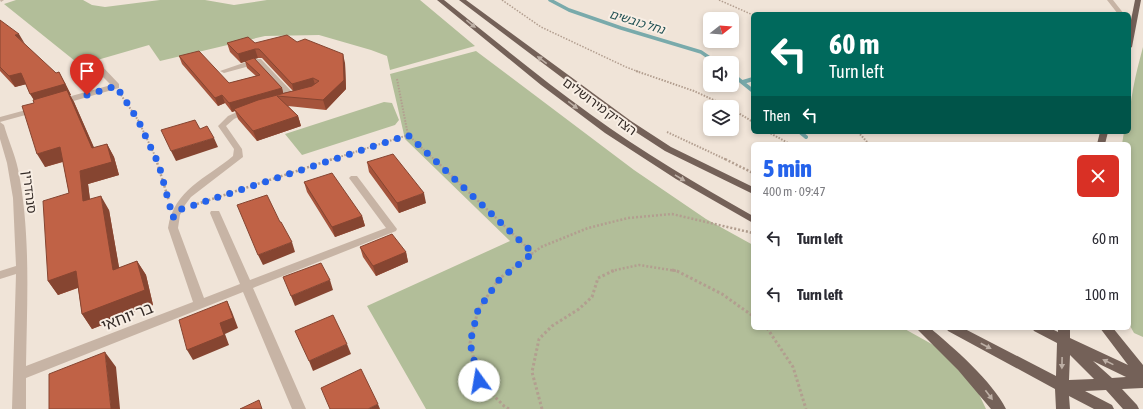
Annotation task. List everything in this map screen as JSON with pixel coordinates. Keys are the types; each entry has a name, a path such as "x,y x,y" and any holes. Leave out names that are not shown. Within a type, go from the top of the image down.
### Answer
{"main road":[{"name":"הצדיק מירושלים","path":"440,0 566,101 607,131 654,162 751,219"},
{"name":"הצדיק מירושלים","path":"462,0 628,123 675,152 751,190"},
{"path":"1131,33 1138,0"},
{"path":"924,330 963,366 984,389 999,409"},
{"path":"956,330 1107,409"},
{"path":"1046,330 1063,334 1143,379"},
{"path":"1108,330 1143,375"},
{"path":"1063,334 1063,409"},
{"path":"1063,334 1132,409"},
{"path":"1062,386 1110,385 1143,382"}],"street":[{"path":"1110,0 1119,12"},
{"path":"224,71 258,61 293,98"},
{"path":"0,120 116,86 96,66"},
{"path":"200,304 173,228 174,215 181,203 199,186 238,157 238,149 222,126 226,120 230,117 259,108"},
{"name":"סנהדרין","path":"0,125 13,168 18,202 21,269 19,409"},
{"name":"בר יוחאי","path":"19,375 392,229 354,178"},
{"path":"215,214 299,409"},
{"path":"0,275 21,269"}],"path":[{"path":"502,0 541,27 626,67 715,100"},
{"path":"719,0 751,14"},
{"path":"397,79 408,135 533,253"},
{"path":"116,86 138,120 159,165 174,215 408,135"},
{"path":"739,113 751,121"},
{"path":"667,132 751,172"},
{"path":"772,134 786,142"},
{"path":"860,134 867,142"},
{"path":"509,409 504,406 479,381 470,343 478,310 499,280 541,247 588,228 628,218 672,214 751,233"},
{"path":"542,409 532,372 539,339 552,326 579,309 592,297 598,278 611,271 639,265 677,271 722,294 751,315"},
{"path":"768,330 793,367 806,409"}],"green space":[{"path":"16,0 83,0 92,5 105,7 160,0 205,0 234,5 267,0 420,0 475,46 390,70 387,56 319,35 265,36 160,61 149,45 80,65 4,4"},
{"path":"1143,47 1143,337 1134,333 1131,328 1131,142 1122,142 1124,134 1131,134 1131,103 1137,69"},
{"path":"476,51 634,170 706,219 751,244 751,330 907,330 937,347 977,390 986,409 426,409 367,306 510,241 405,139 390,74"},
{"path":"384,102 392,103 399,120 395,125 302,155 285,134"}],"building":[{"path":"0,20 19,34 15,35 56,73 59,72 65,84 30,94 21,73 9,76 0,67"},
{"path":"287,35 297,42 305,39 343,54 344,80 323,100 277,96 298,116 253,131 234,109 258,100 312,86 319,81 313,78 292,84 259,49 238,54 227,43 248,37 255,43"},
{"path":"199,51 229,83 260,75 245,61 254,58 282,88 229,103 222,95 215,98 179,56"},
{"path":"67,90 92,148 107,144 112,162 80,171 83,201 101,196 113,270 137,261 145,290 82,314 76,271 48,281 43,201 69,193 60,147 37,154 22,106 34,103 33,100"},
{"path":"195,120 200,129 207,126 214,138 171,151 161,130"},
{"path":"393,154 424,193 397,203 367,162"},
{"path":"332,173 362,216 332,227 304,182"},
{"path":"267,195 280,222 292,242 258,255 237,205"},
{"path":"392,234 406,252 373,266 360,247"},
{"path":"321,263 330,280 291,296 283,277"},
{"path":"227,301 233,318 220,323 224,335 187,350 179,320"},
{"path":"333,315 347,344 309,361 295,331"},
{"path":"105,352 111,409 49,409 49,374"},
{"path":"361,369 378,404 368,409 330,409 321,388"},
{"path":"259,400 262,409 240,409"}],"waterway":[{"name":"נחל כובשים","path":"550,0 569,10 621,28 701,52 707,56"},
{"name":"נחל כובשים","path":"739,80 751,89"},
{"path":"743,82 751,80"},
{"name":"נחל כובשים","path":"802,134 806,137"}],"route":[{"path":"87,95 116,86 138,120 159,165 173,218 176,211 408,135 533,253 499,280 478,310 470,343 479,381"}]}
